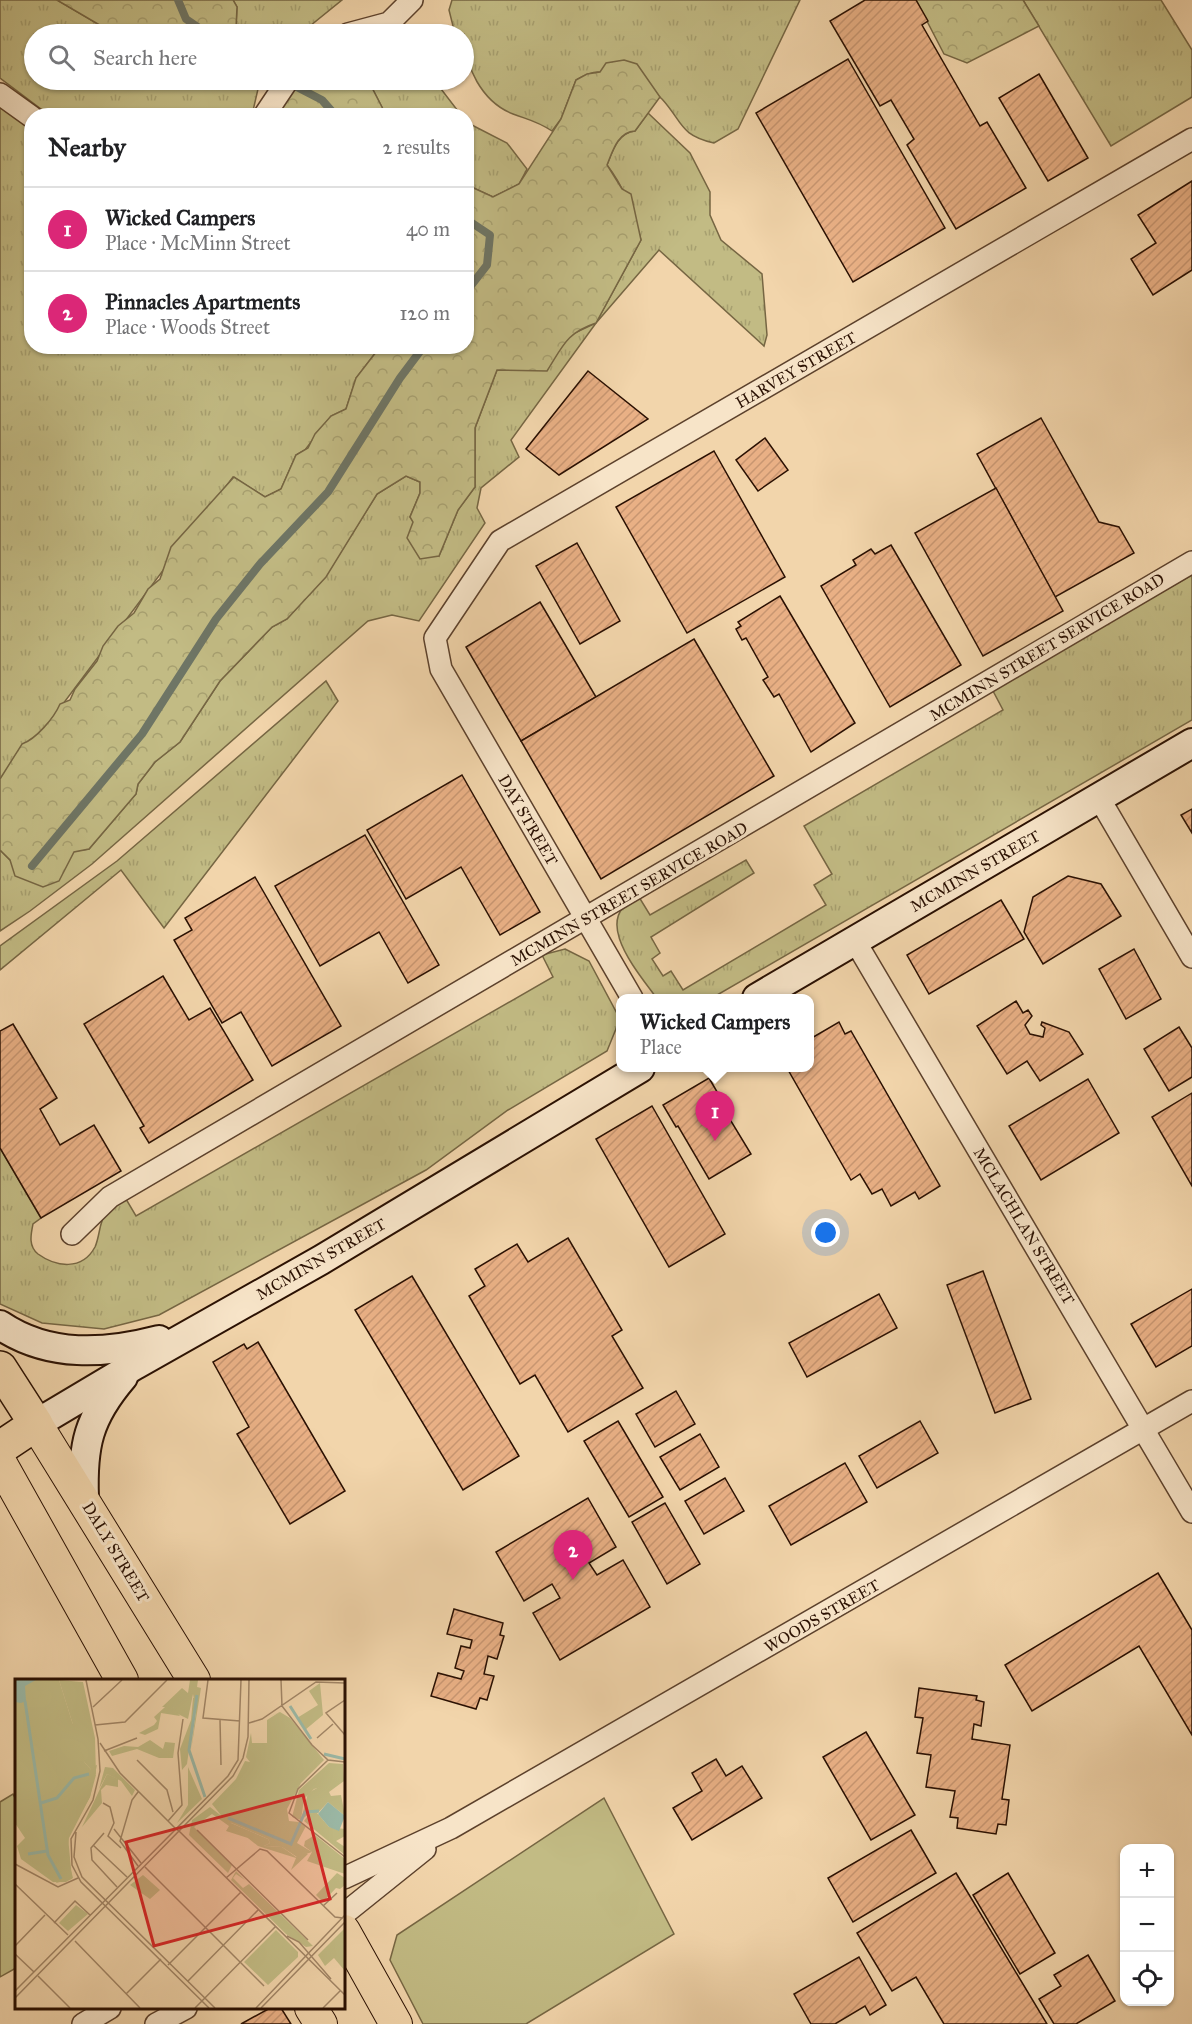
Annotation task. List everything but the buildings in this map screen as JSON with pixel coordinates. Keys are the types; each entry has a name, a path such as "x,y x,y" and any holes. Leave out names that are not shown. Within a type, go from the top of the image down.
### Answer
{"highway":[{"path":"0,1368 36,1424"},
{"name":"MCMINN STREET","path":"0,1448 36,1424"}],"main road":[{"name":"DALY STREET","path":"36,1424 84,1498 193,1679"},
{"path":"0,1462 121,1679"},
{"path":"345,1933 396,2024"},
{"path":"312,2009 321,2024"}],"street":[{"path":"385,24 389,23 411,0"},
{"path":"268,108 281,90"},
{"path":"0,94 24,111"},
{"name":"HARVEY STREET","path":"435,638 501,542 1192,139"},
{"name":"MCMINN STREET SERVICE ROAD","path":"72,1234 110,1197 585,920 1192,561"},
{"name":"DAY STREET","path":"435,638 441,669 629,994"},
{"name":"MCMINN STREET","path":"765,994 1192,743"},
{"path":"1099,798 1192,957"},
{"name":"MCLACHLAN STREET","path":"855,941 1192,1512"},
{"name":"MCMINN STREET","path":"36,1424 321,1260 633,1072"},
{"path":"0,1325 23,1338 47,1347 107,1350 160,1340 217,1318"},
{"path":"84,1498 82,1465 88,1434 111,1392 135,1365"},
{"name":"WOODS STREET","path":"345,1878 451,1828 1192,1401"},
{"name":"WOODS STREET","path":"345,1913 451,1828"},
{"path":"156,2024 182,2009"}],"green space":[{"path":"0,0 57,0 98,24 24,24 24,90 258,90 254,108 40,108 0,78"},
{"path":"57,0 233,0 237,7 236,24 98,24"},
{"path":"233,0 342,0 312,24 236,24 237,7"},
{"path":"452,0 800,0 738,129 714,143 688,132 658,96 621,79 598,72 589,73 576,80 561,119 552,131 513,114 492,101 474,76 474,24 452,24 449,10"},
{"path":"916,0 1023,0 1039,26 967,63 944,54"},
{"path":"1023,0 1161,0 1192,50 1192,97 1111,146"},
{"path":"624,60 637,64 660,97 635,131 620,138 607,165 622,189 631,194 641,240 596,323 578,331 566,341 547,371 497,370 475,428 475,487 458,510 439,556 420,559 407,538 413,522 410,517 420,493 420,482 406,476 377,494 326,577 287,619 272,627 220,681 180,742 155,762 138,784 136,794 89,849 74,852 59,881 43,887 15,876 10,860 0,850 0,779 22,744 33,738 44,727 60,704 70,700 75,689 97,661 103,646 118,626 134,613 148,589 160,579 171,547 234,477 265,497 281,489 296,455 308,448 315,434 331,416 346,409 356,378 375,354 474,354 474,188 493,197 519,184 561,119 576,80 587,74 600,72 606,63"},
{"path":"293,90 373,90 382,108 281,108"},
{"path":"373,90 442,90 456,108 382,108"},
{"path":"0,107 24,124 24,354 375,354 356,378 346,409 331,416 305,450 296,455 281,489 265,497 233,477 0,788"},
{"path":"648,113 690,153 710,192 710,215 721,240 762,274 767,335 764,346 659,250 596,323 641,240 628,201 607,165 620,139 629,132 635,131"},
{"path":"474,126 507,143 527,169 519,184 493,197 474,188"},
{"path":"596,323 511,440 519,457 481,488 477,508 485,523 419,621 392,615 368,621 92,864 0,931 0,850 10,860 89,849 136,794 138,784 155,762 180,742 220,681 272,627 287,619 325,577 377,494 406,476 420,482 420,493 410,517 439,556 458,510 475,487 475,428 497,370"},
{"path":"1192,575 1192,720 719,994 654,994 629,959 617,930 618,917 625,906 639,897 650,915 746,860 754,873 651,937 660,953 652,959 663,976 671,971 683,990 826,905 814,885 832,874 804,826 1003,710 992,689"},
{"path":"326,681 338,701 164,928 121,870 0,970 0,946 117,861"},
{"path":"565,949 589,961 616,1012 616,1029 607,1051 508,1110 426,1170 159,1315 104,1329 42,1323 0,1304 0,1148 41,1218 33,1224 32,1228 31,1240 35,1251 53,1262 76,1263 90,1255 95,1247 104,1216 113,1206 126,1199 136,1216 553,977 542,955"},
{"path":"13,1794 15,1798 15,1969 0,1977 0,1802"},
{"path":"604,1798 674,1934 526,2024 423,2024 390,1960 397,1935"}],"waterway":[{"path":"178,0 186,19 193,24"},
{"path":"303,90 322,100 329,108"},
{"path":"474,224 490,235 487,265 474,282"},
{"path":"32,866 142,734 216,619 260,564 328,492 400,378 418,354"}],"place":[{"name":"Wicked Campers","path":"715,1141"},
{"name":"Pinnacles Apartments","path":"573,1580"}]}
